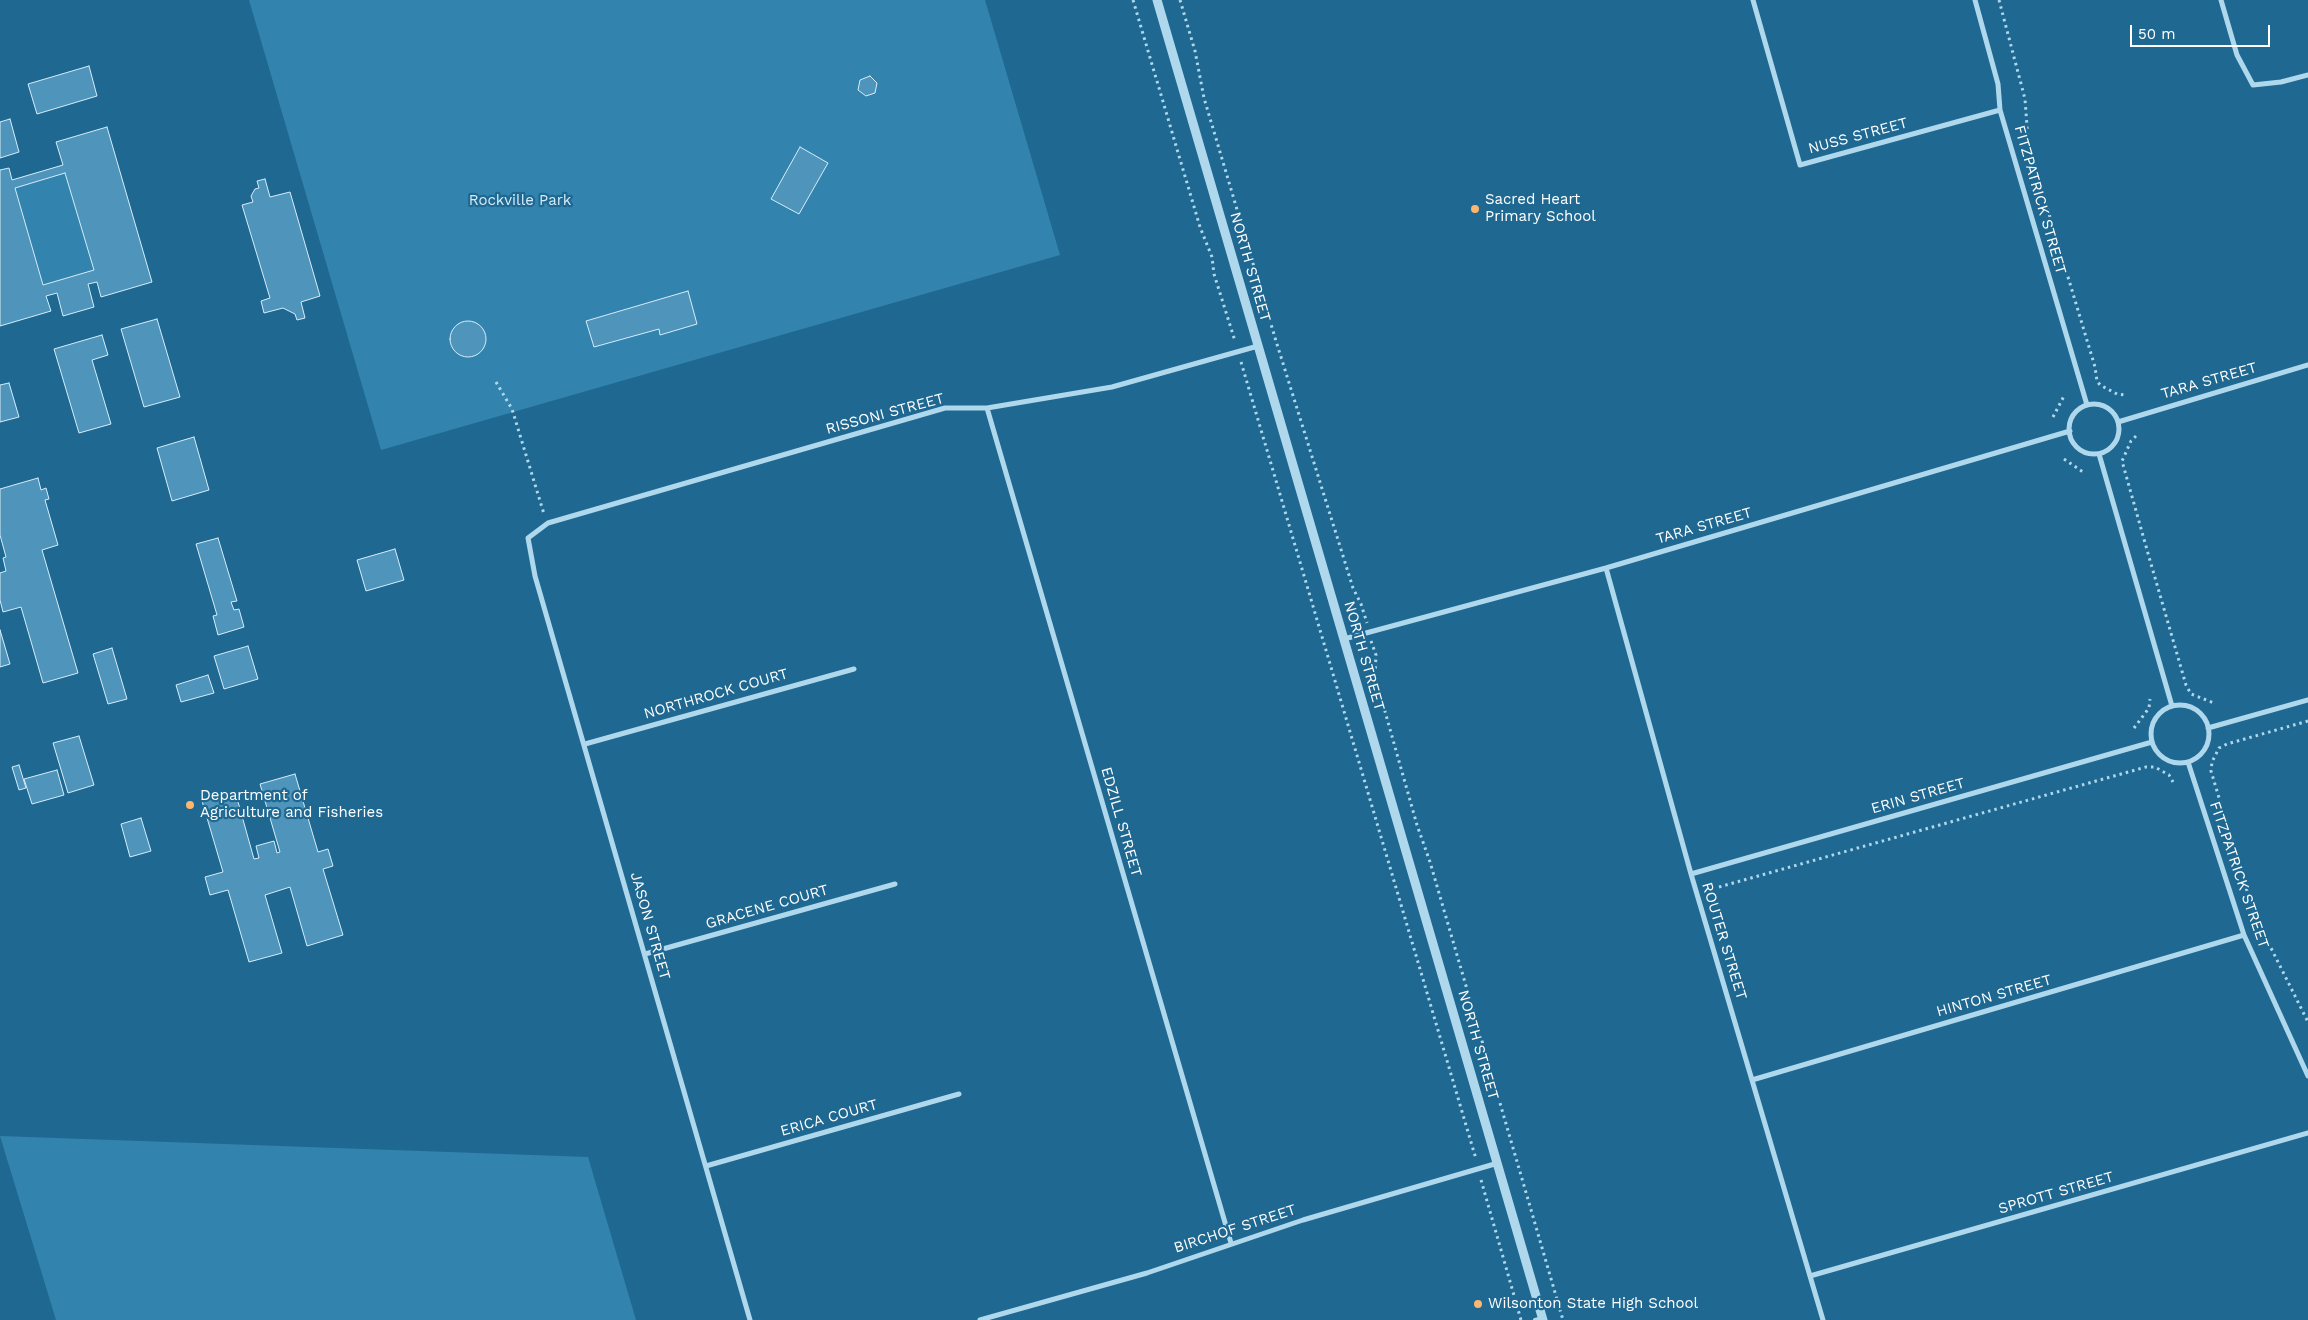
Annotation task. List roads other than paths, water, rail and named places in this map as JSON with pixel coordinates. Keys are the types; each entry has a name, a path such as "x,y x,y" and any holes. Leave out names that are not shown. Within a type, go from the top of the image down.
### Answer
{"street":[{"name":"NORTH STREET","path":"1157,0 1499,1163 1541,1319"},
{"name":"NUSS STREET","path":"1753,0 1800,165 2000,110"},
{"name":"FITZPATRICK STREET","path":"1975,0 1998,84 2000,110 2087,406"},
{"path":"2221,0 2237,55 2252,85 2281,82 2308,75"},
{"name":"RISSONI STREET","path":"528,538 548,524 946,408 988,408 1112,386 1258,346"},
{"name":"TARA STREET","path":"2118,422 2308,366"},
{"path":"2095,405 2110,410 2118,422 2118,439 2107,451 2099,454 2083,452 2071,439 2070,431 2074,415 2087,406 2095,405"},
{"name":"EDZILL STREET","path":"988,408 1231,1243"},
{"name":"TARA STREET","path":"1344,639 1606,568 2070,431"},
{"path":"2099,454 2172,706"},
{"name":"JASON STREET","path":"528,538 534,576 585,744 750,1320"},
{"name":"ROUTER STREET","path":"1606,568 1691,874 1823,1320"},
{"name":"NORTHROCK COURT","path":"585,744 854,669"},
{"path":"2208,728 2308,700"},
{"path":"2172,706 2188,706 2194,709 2205,720 2208,728 2209,735 2205,749 2200,755 2188,762 2170,762 2156,750 2152,742 2152,724 2164,710 2172,706"},
{"name":"ERIN STREET","path":"1691,874 2152,742"},
{"name":"FITZPATRICK STREET","path":"2188,762 2244,935 2308,1076"},
{"name":"GRACENE COURT","path":"645,954 896,884"},
{"name":"HINTON STREET","path":"1752,1080 2244,935"},
{"name":"ERICA COURT","path":"706,1166 959,1094"},
{"name":"SPROTT STREET","path":"1810,1276 2308,1133"},
{"name":"BIRCHOF STREET","path":"980,1320 1147,1272 1231,1243 1499,1163"}],"place":[{"name":"Sacred Heart Primary School","path":"1475,209"},
{"name":"Department of Agriculture and Fisheries","path":"190,805"},
{"name":"Wilsonton State High School","path":"1478,1304"}],"park label":[{"name":"Rockville Park","path":"520,201"}]}
